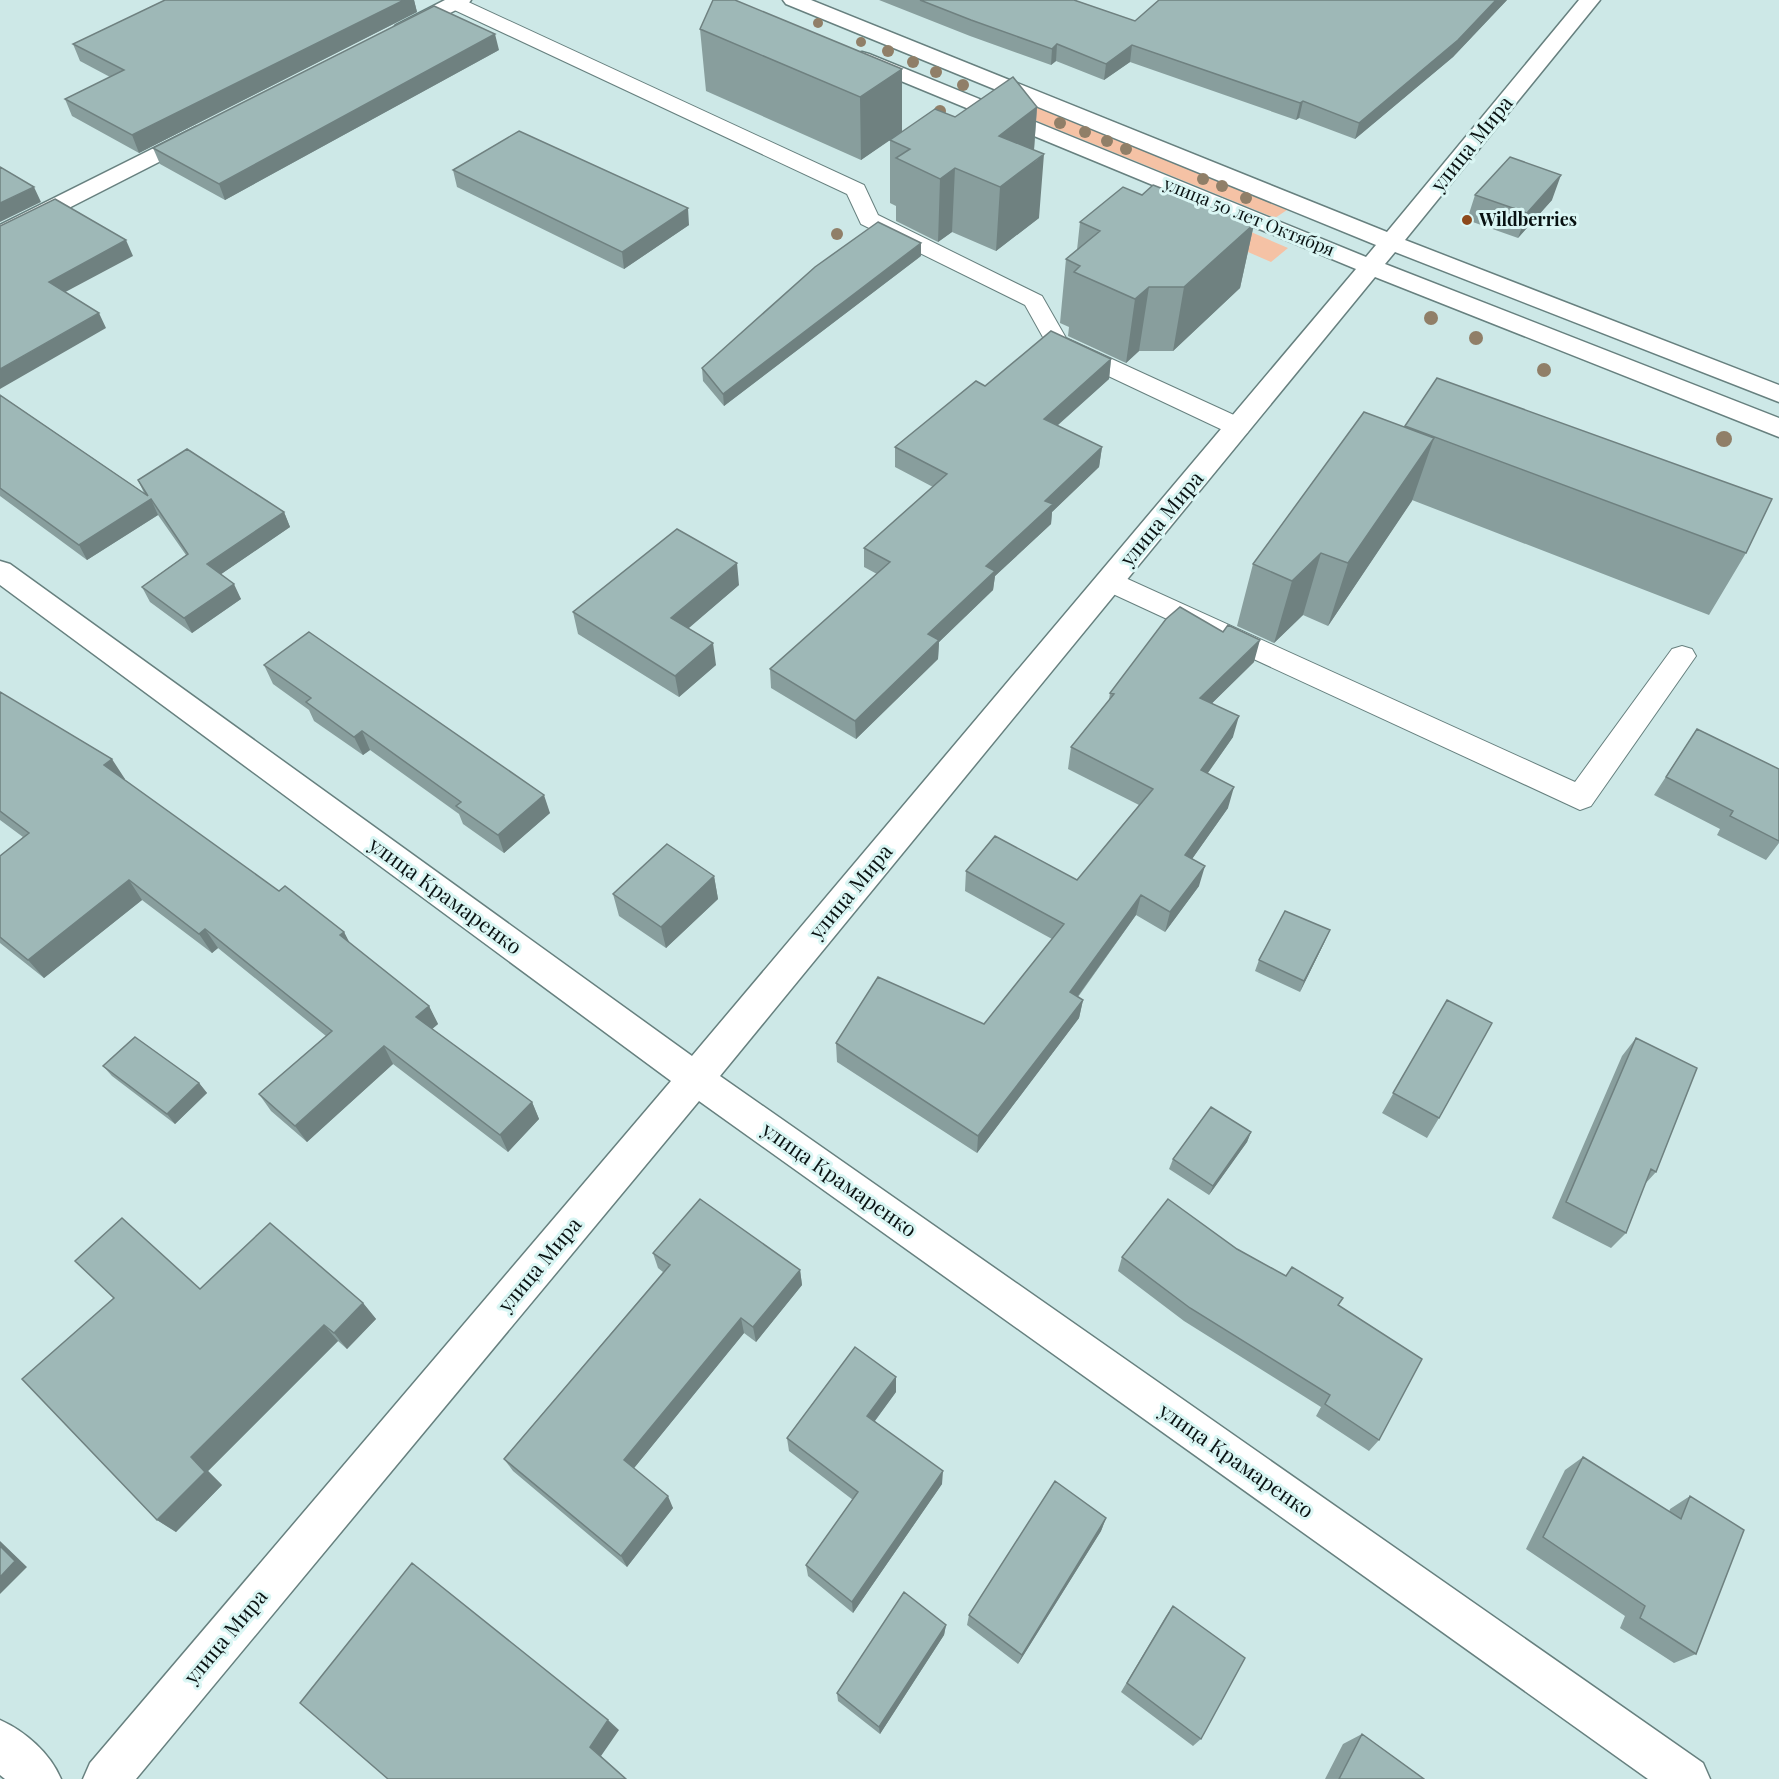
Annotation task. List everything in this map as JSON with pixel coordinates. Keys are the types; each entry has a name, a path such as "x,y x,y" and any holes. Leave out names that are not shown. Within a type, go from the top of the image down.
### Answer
{"street":[{"name":"улица 50 лет Октября","path":"793,0 1392,243 1779,394"},
{"name":"улица Мира","path":"106,1779 696,1079 1392,243 1590,0"},
{"path":"381,40 458,1"},
{"name":"улица 50 лет Октября","path":"842,50 1371,267 1779,428"},
{"path":"0,234 212,127"},
{"name":"улица Крамаренко","path":"0,571 696,1079 1687,1779"},
{"path":"0,1743 38,1779"}],"lane":[{"path":"458,1 856,190 869,219 1034,300 1057,344 1238,427"},
{"path":"1110,581 1580,798 1682,656"}],"shaded area":[{"path":"1028,103 1287,210 1275,218 1015,112"},
{"path":"1216,217 1288,248 1271,262 1186,225"}],"building":[{"path":"165,0 404,0 132,135 65,99 124,70 73,44"},
{"path":"713,0 735,0 902,69 860,97 700,29"},
{"path":"920,0 1074,0 1135,21 1159,0 1496,0 1458,40 1359,123 1303,101 1300,103 1132,45 1106,64 1057,44 1052,49"},
{"path":"434,6 495,34 219,184 153,148"},
{"path":"1013,77 1037,107 999,136 1044,154 1000,187 955,168 940,179 896,158 910,149 890,140 935,109 955,117"},
{"path":"519,131 688,208 622,252 453,170"},
{"path":"1510,157 1561,175 1527,213 1475,195"},
{"path":"0,167 34,187 0,203"},
{"path":"1153,185 1254,224 1184,287 1149,287 1135,299 1074,272 1080,266 1066,259 1100,231 1080,222 1123,187 1142,195"},
{"path":"55,199 126,240 49,282 99,313 0,369 0,226"},
{"path":"878,222 921,243 723,394 702,368 815,267"},
{"path":"1051,331 1111,359 1044,419 1102,447 1045,501 1053,504 986,566 995,571 928,634 939,640 855,721 770,669 890,562 864,548 947,474 895,447 976,381 985,386"},
{"path":"1437,378 1772,499 1746,553 1405,426"},
{"path":"0,395 148,496 138,480 187,449 284,512 207,564 234,584 184,618 142,587 188,554 151,499 79,545 0,488"},
{"path":"1364,412 1434,438 1348,563 1321,553 1292,581 1253,564"},
{"path":"677,529 737,563 671,618 713,643 675,676 573,612"},
{"path":"1180,607 1223,632 1228,625 1260,640 1200,698 1239,716 1201,770 1234,787 1185,855 1205,866 1170,912 1141,895 1070,992 1083,1000 978,1136 836,1043 878,977 984,1024 1064,924 966,871 995,836 1077,880 1153,789 1071,747 1114,694 1110,693 1166,619"},
{"path":"309,632 544,795 498,835 456,806 461,802 362,731 354,737 306,702 311,698 264,665"},
{"path":"0,692 112,759 104,765 279,891 285,886 344,932 340,935 429,1006 416,1017 532,1102 500,1135 384,1046 295,1126 259,1094 332,1031 205,929 199,934 129,880 28,960 0,937 0,856 29,833 0,811"},
{"path":"1697,729 1779,769 1779,841 1730,816 1733,811 1666,777"},
{"path":"667,844 714,876 661,927 613,894"},
{"path":"1285,911 1330,930 1304,981 1259,960"},
{"path":"1447,1000 1492,1023 1439,1118 1393,1093"},
{"path":"135,1037 199,1083 167,1114 103,1066"},
{"path":"1636,1038 1697,1068 1656,1172 1651,1169 1626,1233 1566,1202"},
{"path":"1211,1107 1251,1132 1213,1186 1173,1159"},
{"path":"700,1199 800,1270 753,1327 741,1318 624,1460 668,1496 621,1556 504,1459 670,1265 653,1253"},
{"path":"1168,1199 1237,1249 1286,1276 1292,1267 1343,1298 1338,1305 1422,1359 1379,1440 1325,1404 1330,1395 1190,1308 1122,1257"},
{"path":"122,1218 200,1289 270,1223 363,1303 334,1333 324,1325 191,1457 205,1472 157,1520 22,1379 114,1298 75,1261"},
{"path":"855,1347 896,1377 867,1416 943,1471 852,1602 806,1565 858,1492 787,1438"},
{"path":"1583,1457 1681,1519 1690,1496 1744,1530 1696,1654 1640,1618 1645,1606 1543,1537"},
{"path":"1055,1481 1106,1518 1022,1655 969,1615"},
{"path":"0,1546 15,1561 0,1577"},
{"path":"412,1563 608,1720 590,1747 626,1779 388,1779 300,1703"},
{"path":"904,1592 946,1625 879,1727 837,1693"},
{"path":"1173,1606 1245,1658 1201,1739 1127,1683"},
{"path":"1362,1734 1424,1779 1339,1779"}],"place":[{"name":"Wildberries","path":"1467,220"}]}
